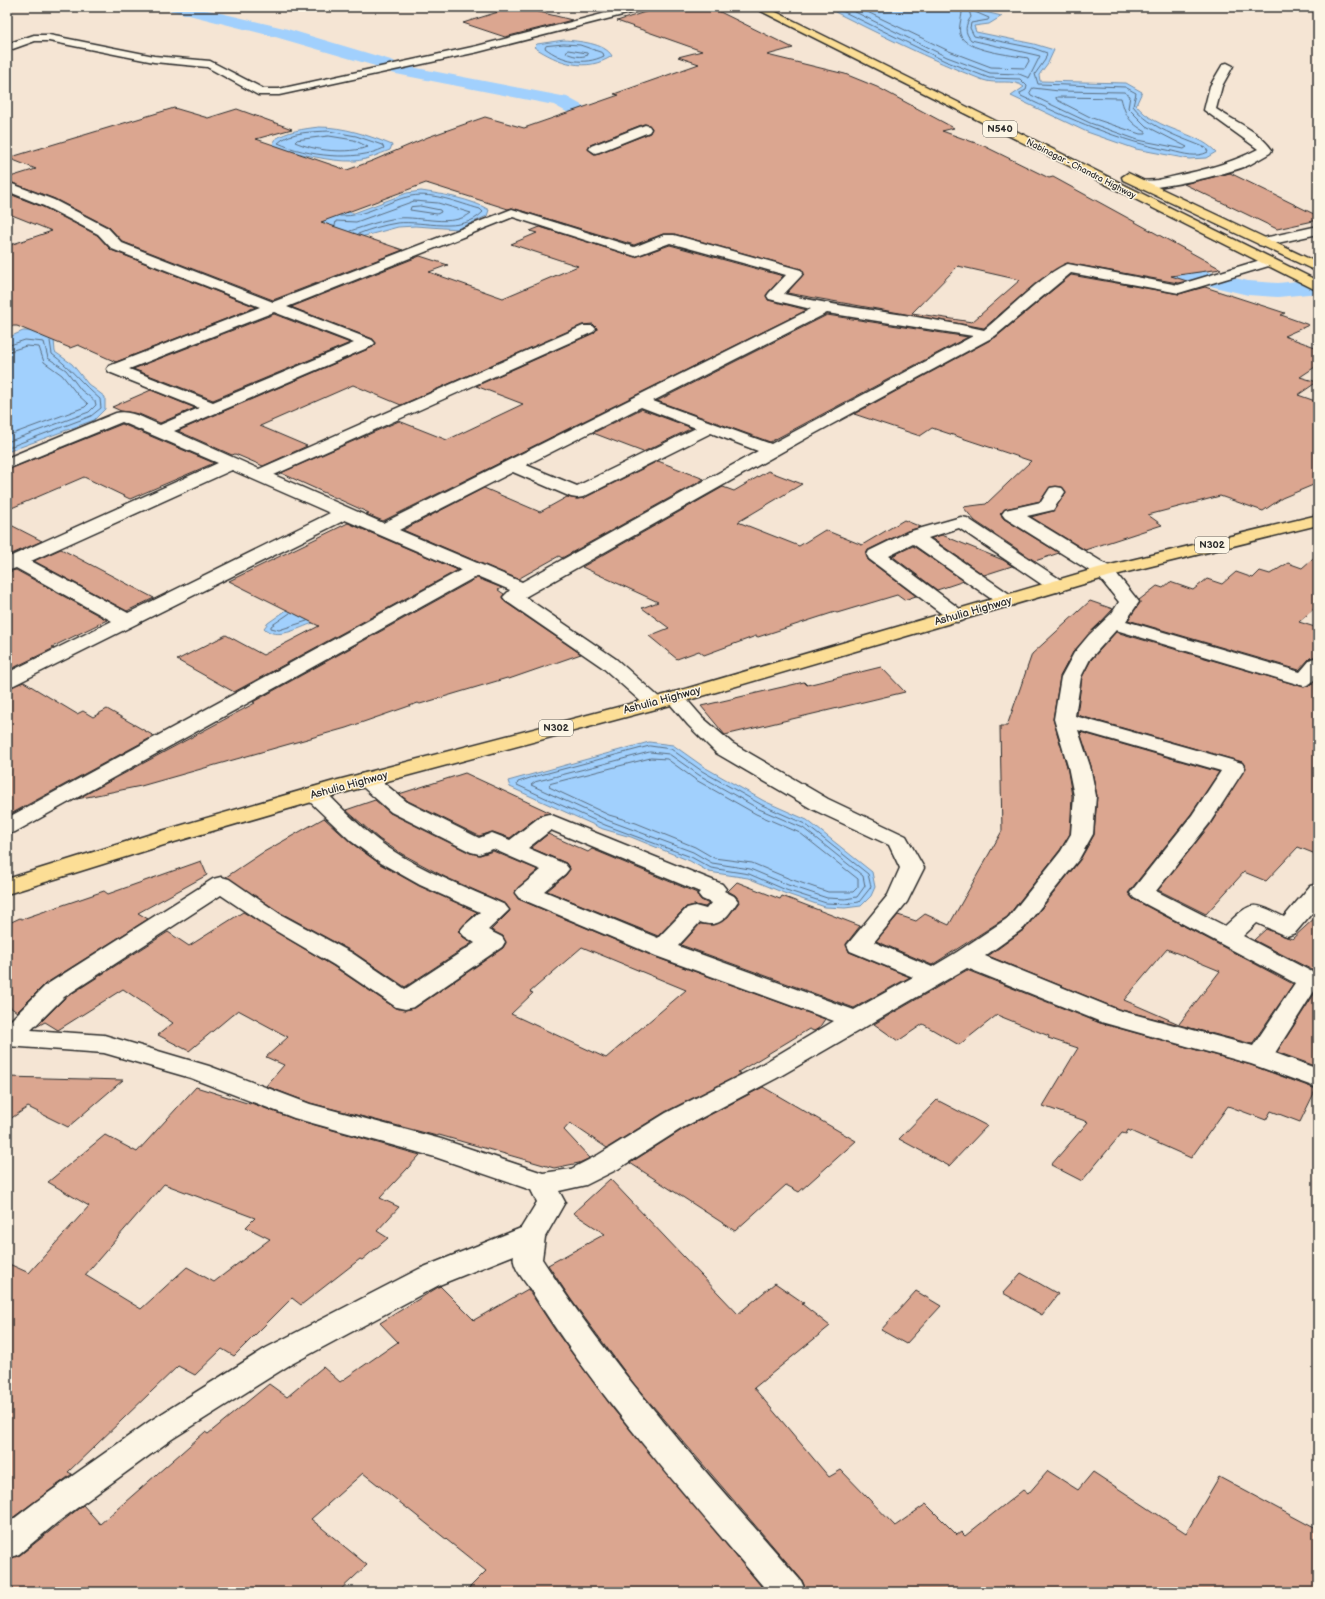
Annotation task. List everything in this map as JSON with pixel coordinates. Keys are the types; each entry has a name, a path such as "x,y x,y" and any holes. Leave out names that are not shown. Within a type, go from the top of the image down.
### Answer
{"highway":[{"name":"Nabinagar - Chandra Highway","path":"758,7 1318,287"},
{"name":"Nabinagar - Chandra Highway","path":"1116,171 1318,268"},
{"name":"Ashulia Highway","path":"7,886 315,794 665,700 1105,572 1318,520"}],"street":[{"path":"7,48 34,38 49,38 154,59 210,64 262,93 279,92 492,46 642,7"},
{"path":"1144,184 1155,184 1220,170 1244,162 1266,150 1252,138 1210,110 1216,86 1227,66"},
{"path":"595,150 645,129"},
{"path":"7,186 49,203 103,231 117,246 367,343 160,431"},
{"path":"213,408 115,369 512,213 635,252 669,238 796,273 774,296 825,308 958,328 986,335"},
{"path":"1267,243 1318,230"},
{"path":"932,976 859,945 899,897 912,868 898,841 820,804 724,748 695,721 513,597 523,589 772,450 986,335 1068,268 1179,289 1267,262"},
{"path":"384,530 825,308"},
{"path":"260,475 588,329"},
{"path":"639,401 772,450"},
{"path":"7,464 122,416 160,431 344,513 523,589"},
{"path":"512,465 577,493 710,427"},
{"path":"12,563 233,463"},
{"path":"8,1037 104,1044 200,1072 303,1111 441,1149 542,1183 576,1178 608,1162 675,1120 768,1072 932,976 966,958 1016,924 1071,854 1082,834 1085,796 1079,766 1064,719 1071,678 1081,657 1096,638 1113,623 1129,602 1105,572 1011,514 1047,506 1056,492"},
{"path":"7,681 344,513"},
{"path":"957,616 876,555 914,536 961,522 1057,586"},
{"path":"914,536 1007,601"},
{"path":"12,563 127,621"},
{"path":"7,827 337,647 476,569"},
{"path":"1113,623 1304,680 1318,663"},
{"path":"1064,719 1234,768 1201,819 1142,893 1226,938 1310,980 1259,1057"},
{"path":"366,780 399,807 479,846 492,840 557,869 527,893 662,948 856,1020"},
{"path":"8,1037 54,991 221,884 272,919 343,959 405,1001 493,942 472,931 497,910 461,894 389,858 348,827 315,794"},
{"path":"512,849 548,820 714,889 710,894 726,901 711,918 695,913 662,948"},
{"path":"1226,938 1255,912 1287,928 1318,892"},
{"path":"966,958 1110,1016 1259,1057 1318,1079"},
{"path":"542,1183 551,1202 531,1236 526,1260 549,1297 615,1386 789,1592"},
{"path":"7,1544 48,1512 161,1430 277,1357 429,1277 531,1236"}],"water":[{"path":"825,7 963,7 1002,16 989,24 974,26 976,32 1034,44 1054,50 1048,63 1039,75 1040,81 1126,83 1142,92 1136,105 1145,114 1165,126 1198,139 1216,152 1206,158 1189,159 1136,149 1087,132 1011,96 1024,87 1020,84 983,80 903,45"},
{"path":"564,40 597,45 604,48 612,56 592,64 572,64 553,58 534,47 537,44"},
{"path":"319,127 338,128 356,132 392,145 390,150 355,161 324,159 273,147 274,140 284,134"},
{"path":"421,191 447,195 465,200 489,210 487,216 458,229 415,226 398,227 361,237 327,225 321,219 319,209 354,213 407,193"},
{"path":"23,331 33,331 54,339 55,352 72,364 88,384 105,397 105,409 94,420 7,452 7,338"},
{"path":"288,609 313,623 295,630 281,633 269,632 264,628 268,623"},
{"path":"649,742 673,745 704,767 764,801 807,820 872,872 875,887 871,896 861,906 845,908 825,907 784,893 748,878 709,872 690,861 631,837 603,829 510,787 508,781"}],"building":[{"path":"514,7 572,20 505,37 463,23"},
{"path":"661,7 710,7 793,48 767,55 845,74 877,87 954,128 942,131 984,146 1049,178 1053,177 1221,269 1171,276 1187,281 1178,283 1067,263 1037,282 984,328 787,293 804,274 801,269 674,234 663,234 634,245 512,208 508,209 426,183 321,222 403,250 273,300 123,242 109,227 55,199 7,181 7,178 36,169 8,158 174,108 208,118 237,109 292,129 256,139 347,170 428,137 485,117 524,128 619,95 614,94 699,64 678,57 702,51 617,21","holes":["644,124 649,125 652,128 650,133 599,153 594,154 588,149 590,145","958,266 1020,280 972,322 912,313"]},
{"path":"1230,173 1318,216 1318,220 1277,229 1184,184"},
{"path":"7,193 43,207 97,235 111,250 256,307 116,362 78,345 70,348 17,326 7,326 7,246 52,231 7,213"},
{"path":"540,227 635,257 670,245 783,276 766,295 768,300 807,310 383,521 366,514 369,513 281,473 399,421 447,440 523,404 476,386 594,333 597,328 593,324 582,325 401,405 353,385 260,426 307,446 263,466 235,454 232,455 178,431 373,347 376,344 373,339 291,307 420,256 448,265 429,272 503,298 578,266 511,244 537,233 530,231"},
{"path":"1071,275 1179,294 1205,287 1285,313 1281,315 1309,325 1284,336 1318,348 1318,365 1300,377 1317,382 1298,395 1318,402 1318,483 1282,498 1263,511 1220,496 1148,515 1162,525 1085,550 1031,517 1053,511 1066,493 1062,487 1050,487 1040,501 1005,509 1000,514 1004,519 1059,553 1035,561 975,521 963,507 986,504 1031,461 932,428 920,436 854,414 996,337"},
{"path":"274,314 350,343 213,400 133,369"},
{"path":"827,315 968,337 770,442 657,401"},
{"path":"151,390 195,408 160,423 139,414 121,411 112,407"},
{"path":"641,409 692,428 643,452 593,433"},
{"path":"122,424 214,463 130,499 84,477 7,510 7,470"},
{"path":"658,461 704,479 562,558 559,556 518,579 403,530 484,488 540,512 567,497 577,499 584,498"},
{"path":"768,471 802,484 738,522 799,546 825,530 862,545 904,520 921,527 907,531 868,550 866,554 868,560 916,596 904,600 897,595 837,613 835,612 758,637 756,636 704,655 699,651 677,659 649,636 669,628 642,608 658,602 582,567 723,487 734,491"},
{"path":"7,523 42,541 7,556"},
{"path":"348,523 458,570 234,692 177,660 226,635 263,655 319,626 229,581"},
{"path":"942,535 1003,560 1014,567 1012,566 984,575 931,538"},
{"path":"913,546 964,581 937,590 892,556"},
{"path":"61,549 154,598 127,611 34,561"},
{"path":"1318,554 1318,605 1299,622 1318,628 1318,656 1310,658 1299,670 1128,620 1140,603 1139,600 1157,586 1163,588 1170,582 1193,590 1207,579 1222,584 1236,572 1253,578 1260,571 1270,574 1288,563 1302,568"},
{"path":"16,570 107,620 7,671 7,572"},
{"path":"477,578 502,588 498,590 504,594 502,597 505,602 581,654 509,679 507,678 420,704 418,703 346,728 141,786 77,799 255,703 253,702"},
{"path":"1090,601 1113,609 1073,652 1060,677 1053,719 1067,766 1072,796 1070,834 1060,850 1007,917 932,965 876,941 898,915 916,921 925,914 949,925 1002,831 1000,726 1007,726 1032,654"},
{"path":"1116,632 1304,687 1313,683 1318,676 1318,855 1298,847 1266,881 1244,872 1206,914 1158,890 1210,825 1246,767 1242,762 1077,715 1082,677 1091,660"},
{"path":"881,667 905,692 725,735 701,706 804,682 807,685"},
{"path":"24,682 77,714 83,711 93,717 107,709 154,736 7,816 7,688"},
{"path":"1080,732 1219,772 1191,814 1128,893 1133,899 1293,984 1252,1044 1118,1009 988,956 1025,929 1080,860 1094,835 1097,796 1091,766","holes":["1167,949 1220,971 1179,1024 1124,1000"]},
{"path":"465,773 551,813 540,815 510,838 493,832 479,836 408,801 399,794"},
{"path":"375,800 390,813 470,853 480,855 493,851 538,870 514,892 518,899 655,957 825,1019 819,1028 814,1031 809,1029 738,1072 741,1074 665,1112 607,1148 570,1123 564,1130 590,1158 579,1163 554,1168 439,1135 437,1136 310,1103 266,1086 284,1065 266,1057 288,1037 238,1010 189,1051 158,1035 173,1023 123,989 58,1030 45,1022 36,1027 65,998 168,932 189,946 243,912 333,966 395,1008 405,1010 415,1008 503,948 506,943 503,936 491,930 510,911 506,904 445,877 402,854 379,839 346,810","holes":["582,947 686,990 606,1058 511,1014 533,993 530,992"]},
{"path":"324,818 350,842 380,864 419,886 477,912 458,931 463,937 472,943 405,987 353,952 281,913 226,877 262,853"},
{"path":"548,834 588,852 592,849 697,893 701,900 709,904 705,907 695,905 686,907 658,936 547,891 566,875 570,869 566,863 531,848"},
{"path":"201,861 207,875 138,913 148,919 45,984 17,1012 7,1005 7,924 20,918 22,919 104,891 108,894"},
{"path":"737,882 780,899 782,896 860,926 846,944 849,952 910,977 854,1008 681,945 700,924 713,925 728,917 740,901 735,895 728,891"},
{"path":"1318,915 1318,973 1254,940 1266,929 1292,939"},
{"path":"967,970 1100,1023 1251,1065 1316,1089 1300,1122 1271,1111 1266,1120 1228,1106 1191,1158 1128,1130 1126,1134 1122,1133 1082,1181 1051,1165 1088,1122 1043,1106 1078,1048 1048,1038 1049,1036 997,1015 959,1045 923,1024 898,1041 874,1024"},
{"path":"1318,988 1318,1067 1277,1052"},
{"path":"7,1077 123,1080 68,1127 28,1107 7,1121"},
{"path":"196,1087 250,1104 251,1103 294,1119 420,1155 380,1198 399,1207 377,1231 388,1238 362,1260 360,1259 301,1305 292,1298 234,1356 222,1349 195,1375 178,1366 68,1472 72,1474 7,1522 7,1263 29,1273 89,1206 48,1182 105,1135 137,1152","holes":["164,1184 255,1218 246,1227 270,1239 214,1282 187,1267 141,1309 85,1275"]},
{"path":"763,1087 856,1141 799,1192 786,1185 735,1231 630,1163 685,1128"},
{"path":"937,1100 987,1126 949,1166 899,1139"},
{"path":"610,1179 738,1314 775,1283 804,1303 802,1304 830,1326 754,1388 829,1477 841,1470 895,1526 926,1504 957,1535 961,1532 965,1536 1023,1490 1028,1494 1048,1471 1078,1490 1093,1472 1186,1533 1219,1477 1318,1530 1318,1592 807,1592 802,1580 634,1384 572,1301 548,1265 605,1234 573,1213"},
{"path":"1021,1273 1058,1294 1042,1315 1003,1293"},
{"path":"440,1286 474,1320 528,1289 557,1333 614,1410 766,1592 465,1592 486,1571 363,1473 311,1519 367,1565 338,1592 7,1592 7,1560 20,1555 83,1505 100,1524 205,1432 208,1434 269,1384 287,1397 323,1367 340,1382 398,1342 380,1323"},
{"path":"916,1291 941,1306 906,1344 881,1330"}],"waterway":[{"path":"175,7 278,32 388,65"},
{"path":"397,69 560,101 649,150 675,159"},
{"path":"1142,263 1248,288 1278,290 1318,286"}]}
